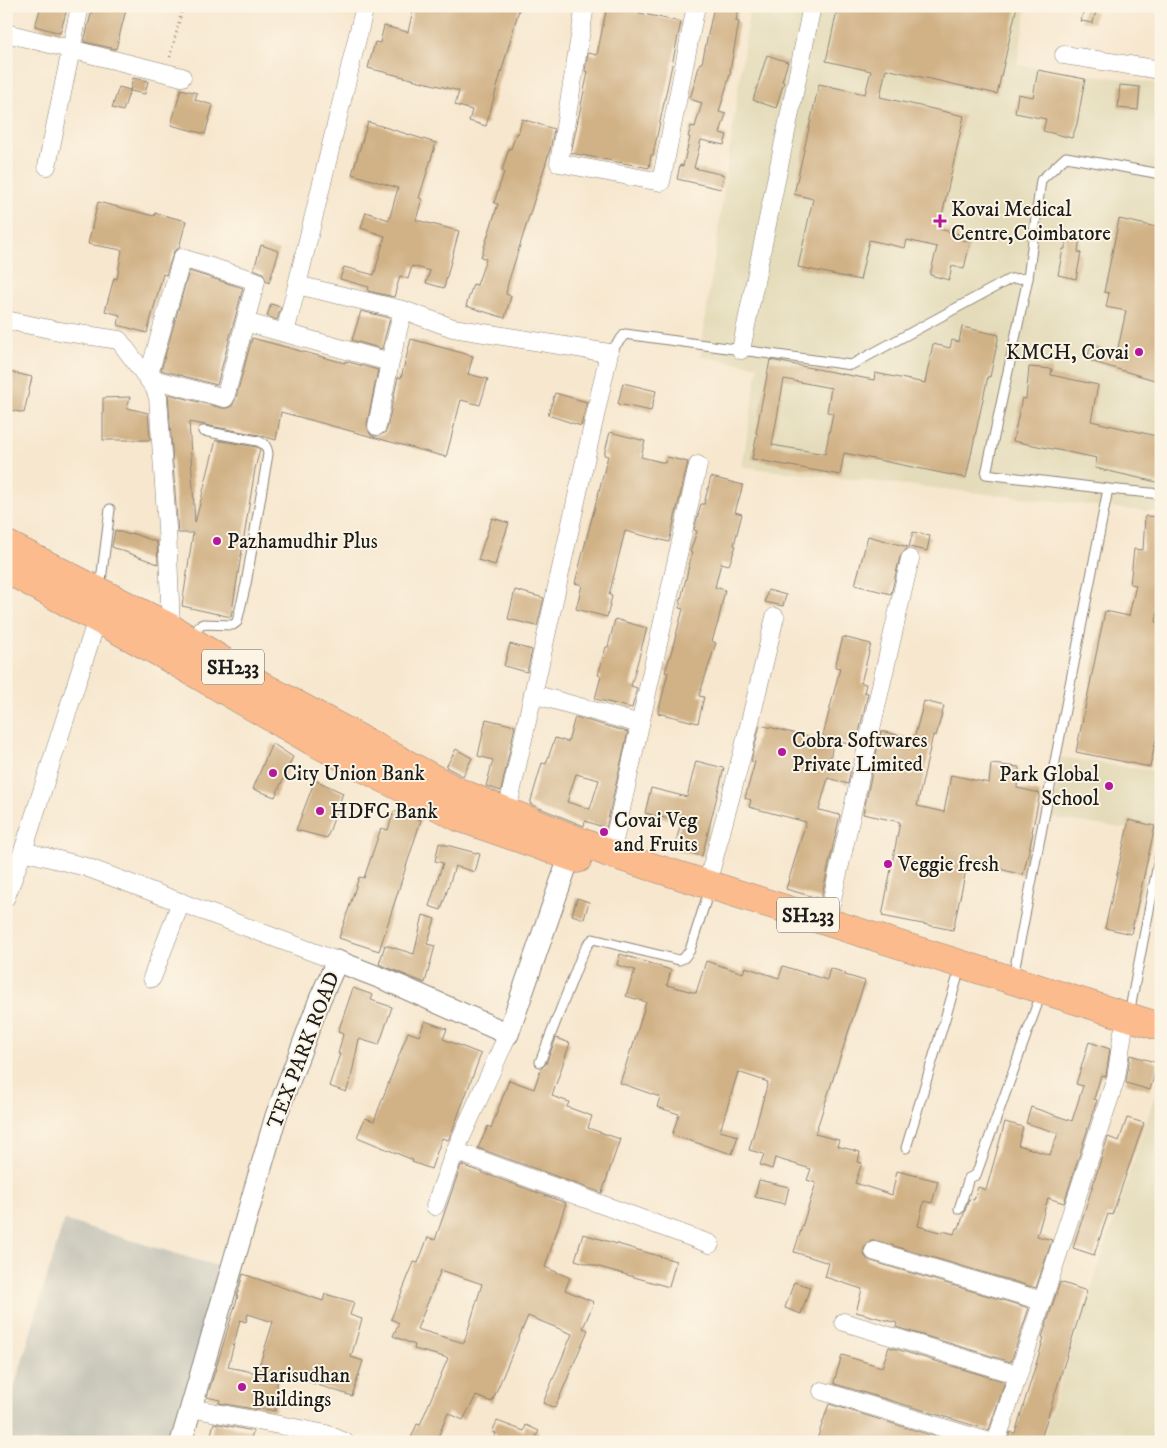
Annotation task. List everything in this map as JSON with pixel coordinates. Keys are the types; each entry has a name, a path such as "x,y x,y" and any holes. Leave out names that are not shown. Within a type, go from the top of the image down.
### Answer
{"main road":[{"name":"SH233","path":"6,544 171,628 266,688 459,792 507,811 573,848 1036,1005 1126,1025 1161,1027"},
{"path":"6,569 158,652 312,741 458,817 573,848"},
{"name":"SH233","path":"573,848 611,854 707,892 828,921 1012,979 1126,1025 1161,1044"}],"street":[{"path":"47,166 80,6"},
{"path":"285,332 365,6"},
{"path":"585,6 559,163 661,182 696,6"},
{"path":"741,350 812,6"},
{"path":"6,33 174,75"},
{"path":"1064,55 1161,70"},
{"path":"182,258 256,281 245,322 225,398 160,381 150,376 182,258"},
{"path":"297,285 403,310 453,328 609,353 507,811"},
{"path":"377,426 403,310"},
{"path":"6,320 119,340 154,387 158,397 167,528 171,628"},
{"path":"245,322 390,362"},
{"path":"611,854 698,464"},
{"path":"828,921 910,559"},
{"path":"707,892 775,617"},
{"path":"6,897 23,851 97,619"},
{"path":"533,694 640,724"},
{"path":"435,1206 455,1151 508,1034 573,848"},
{"path":"23,851 86,866 337,961"},
{"path":"152,978 181,902"},
{"name":"TEX PARK ROAD","path":"181,1442 276,1116 320,999 337,961 391,982 508,1034"},
{"path":"996,1442 1116,1078 1126,1025"},
{"path":"455,1151 710,1244"},
{"path":"874,1251 1042,1301"},
{"path":"844,1322 1018,1375"},
{"path":"822,1391 990,1442"},
{"path":"191,1408 326,1434 345,1442"}],"lane":[{"path":"1161,174 1066,157 1041,180 1028,278 986,474 1161,494"},
{"path":"609,353 625,334 851,365 1010,279 1028,278"},
{"path":"194,643 202,624 233,625 237,622 246,584 268,454 267,447 258,440 203,431"},
{"path":"1012,979 1108,489"},
{"path":"99,592 110,509"},
{"path":"1126,1025 1161,848"},
{"path":"540,1062 581,957 588,944 594,939 679,960 684,958 690,950 707,892"},
{"path":"906,1148 957,979"},
{"path":"959,1209 969,1178 976,1175 1036,1005"}],"path":[{"path":"174,75 184,6"}],"shaded area":[{"name":"Kovai Medical Centre,Coimbatore","path":"750,6 1027,6 1017,65 1161,84 1161,513 742,467 758,366 700,357"},
{"name":"Park Global School","path":"1060,757 1161,772 1161,799 1155,833 1052,818"},
{"path":"1160,1080 1161,1442 1041,1442"},
{"path":"64,1220 230,1270 180,1442 18,1442 6,1437 6,1416"}],"building":[{"path":"41,6 68,6 60,33 35,26"},
{"path":"93,6 127,6 116,49 84,42"},
{"path":"414,6 520,6 486,126 469,121 472,110 455,105 459,91 368,68 375,42 380,43 384,26 408,32"},
{"path":"607,6 681,22 649,168 571,153 588,72 585,71 588,53 597,55"},
{"path":"714,6 739,6 736,21 739,22 731,71 719,112 726,114 720,133 727,135 724,145 701,140 694,168 724,175 721,189 677,179 680,165 683,166 691,126 695,127 702,103 690,99 700,63 702,63"},
{"path":"838,6 1017,6 997,94 886,69 880,97 964,116 939,229 959,234 958,239 970,242 964,269 952,266 949,280 930,275 937,247 907,240 905,248 869,240 860,280 798,267 813,199 794,194 819,84 865,94 871,71 826,61"},
{"path":"1084,9 1096,11 1093,23 1081,21"},
{"path":"767,55 788,62 776,108 753,100"},
{"path":"1038,70 1085,79 1077,124 1072,138 1043,131 1046,119 1015,113 1018,94 1033,97"},
{"path":"133,78 148,81 145,94 130,91"},
{"path":"1120,85 1140,87 1138,110 1118,108"},
{"path":"119,87 130,90 123,111 112,108"},
{"path":"181,89 197,93 195,100 213,105 205,134 171,125"},
{"path":"522,119 554,129 550,150 508,283 506,294 511,296 505,318 466,306 473,284 477,285 486,259 481,257 498,204 494,203 504,172 502,171 509,148 511,149 516,133 518,134"},
{"path":"368,122 436,143 419,198 422,199 416,220 459,231 444,288 426,283 430,271 412,266 408,279 400,276 394,297 368,291 369,287 340,279 344,267 374,275 385,236 361,228 366,212 389,220 398,188 352,174"},
{"path":"98,202 154,216 155,213 186,221 179,248 174,251 166,275 163,274 147,333 118,325 120,315 105,311 114,278 117,279 122,250 88,244"},
{"name":"KMCH, Covai","path":"1119,219 1161,228 1161,382 1087,360 1091,345 1117,353 1126,311 1106,307 1109,293 1104,292"},
{"path":"1066,234 1080,236 1078,252 1081,253 1076,279 1058,275 1063,249 1065,249"},
{"path":"261,245 279,251 269,283 266,281 263,273 254,269"},
{"path":"189,271 243,288 217,385 161,370"},
{"path":"271,304 281,307 277,320 267,316"},
{"path":"361,311 390,318 382,349 352,340"},
{"path":"962,327 999,335 966,478 844,453 840,475 752,459 770,360 874,380 875,373 925,383 933,344 950,348 952,340 959,342","holes":["784,379 831,388 827,412 833,413 825,454 772,445"]},
{"path":"252,338 378,370 367,424 370,434 375,436 385,433 387,429 398,377 401,378 411,339 473,356 468,374 488,379 480,405 461,400 446,457 281,412 276,440 189,422 195,523 216,440 260,449 255,469 231,617 182,606 193,533 178,533 168,394 222,408 232,406"},
{"path":"1029,367 1052,369 1051,375 1098,385 1091,421 1161,437 1161,483 1095,468 1097,458 1013,441 1022,398 1026,399"},
{"path":"6,371 32,377 24,413 6,409"},
{"path":"623,383 656,391 651,411 618,404"},
{"path":"555,393 587,402 581,426 548,415"},
{"path":"130,397 127,408 148,413 150,440 103,440 103,398"},
{"path":"610,432 645,441 641,457 665,463 667,457 688,462 669,542 625,531 609,595 612,596 607,617 576,609 582,585 575,583 608,456 604,455"},
{"path":"711,477 743,485 735,512 742,514 734,545 736,546 729,565 721,563 715,587 725,590 712,641 716,643 699,696 704,697 698,723 658,713 668,673 665,672 683,609 679,608 692,553 690,552 697,531 694,530 701,504 704,504"},
{"path":"1145,516 1161,517 1161,597 1156,622 1161,623 1161,717 1150,767 1076,752 1105,611 1129,616 1136,585 1130,584 1134,549 1143,550"},
{"path":"492,518 509,523 495,565 478,560"},
{"path":"115,530 130,535 131,533 157,542 158,564 112,547"},
{"path":"913,532 930,536 927,551 909,547"},
{"path":"868,536 908,547 900,557 891,594 855,585"},
{"path":"515,590 544,598 537,626 508,619"},
{"path":"768,590 786,595 783,606 765,602"},
{"path":"615,619 647,628 631,686 637,688 632,708 595,699 601,676 598,675"},
{"path":"843,637 871,644 861,683 866,684 864,692 868,693 856,746 833,740 830,763 851,768 848,784 828,778 819,810 840,815 821,899 786,889 806,822 749,807 751,800 745,798 755,762 751,761 760,725 822,740 840,668 835,667"},
{"path":"510,644 532,650 527,672 504,666"},
{"path":"924,701 944,706 936,736 933,735 917,806 944,812 951,775 989,783 991,764 1019,767 1017,788 1040,793 1023,875 968,861 953,930 882,916 900,822 863,814 881,731 914,739"},
{"path":"575,717 628,732 606,828 585,821 584,826 530,804 542,763 546,764 555,738 568,742","holes":["576,774 599,780 590,809 567,802"]},
{"path":"486,719 515,726 501,791 486,786 493,760 478,756"},
{"name":"City Union Bank","path":"272,743 293,757 275,797 253,789"},
{"path":"456,749 472,758 463,776 446,767"},
{"path":"696,761 724,768 702,856 674,850 681,822 645,813 651,788 687,797"},
{"name":"HDFC Bank","path":"315,780 343,793 327,838 296,830"},
{"path":"394,811 421,820 379,951 339,938 359,877 364,878 381,828 388,830"},
{"path":"1129,820 1155,826 1131,934 1105,928"},
{"path":"439,843 480,854 475,872 455,866 441,910 429,906 443,863 435,861"},
{"path":"577,898 589,902 584,919 572,915"},
{"path":"423,915 435,919 427,944 435,946 425,983 379,964 385,945 414,954"},
{"path":"620,954 671,970 667,985 696,993 706,961 743,973 745,967 779,978 783,966 827,980 830,968 865,981 815,1134 839,1140 837,1146 860,1152 858,1162 862,1163 855,1183 892,1195 897,1171 938,1181 932,1203 924,1201 918,1226 943,1233 943,1231 954,1234 956,1228 959,1228 969,1199 974,1200 978,1187 986,1190 1005,1122 1023,1127 1018,1145 1050,1155 1058,1133 1026,1123 1031,1107 1072,1121 1083,1086 1076,1084 1089,1042 1110,1049 1106,1076 1101,1075 1094,1099 1097,1100 1064,1203 1048,1198 1037,1236 1052,1240 1036,1288 877,1241 871,1241 864,1248 864,1254 871,1261 1029,1308 1011,1362 896,1327 897,1323 856,1312 862,1289 825,1277 829,1263 794,1252 816,1183 807,1180 811,1169 775,1158 772,1169 760,1165 764,1154 749,1150 768,1082 738,1072 720,1131 738,1136 732,1154 672,1135 679,1114 657,1107 660,1097 620,1083 646,1002 626,996 635,970 617,965"},
{"path":"353,988 373,995 371,1000 392,1007 379,1045 359,1039 351,1078 346,1092 329,1086 340,1054 338,1054 343,1034 338,1032"},
{"path":"425,1021 447,1029 443,1039 481,1054 450,1137 448,1140 442,1138 431,1169 357,1137 365,1118 374,1121 408,1032 419,1036"},
{"path":"556,1038 570,1043 552,1096 569,1102 567,1107 592,1116 588,1128 620,1139 602,1193 478,1148 488,1126 491,1128 509,1080 534,1089 541,1068 546,1064"},
{"path":"1130,1055 1158,1063 1150,1090 1126,1083"},
{"path":"1127,1118 1144,1123 1112,1215 1108,1214 1094,1255 1073,1248 1108,1137 1119,1141"},
{"path":"461,1165 566,1203 545,1267 570,1278 565,1290 594,1302 583,1328 588,1330 555,1408 543,1403 572,1334 528,1316 492,1402 476,1396 463,1420 448,1413 436,1442 420,1442 411,1438 417,1424 420,1425 448,1358 414,1349 415,1345 393,1336 399,1323 391,1319 414,1262 418,1263 428,1237 435,1240","holes":["441,1270 482,1284 464,1343 417,1329"]},
{"path":"759,1180 789,1187 785,1204 755,1197"},
{"path":"583,1234 676,1261 669,1287 575,1260"},
{"path":"243,1274 323,1301 325,1294 354,1302 350,1315 362,1319 351,1357 363,1361 352,1396 278,1372 275,1411 219,1403 220,1400 207,1397","holes":["248,1314 273,1322 257,1373 228,1367 240,1320 246,1322"]},
{"path":"794,1282 810,1287 801,1314 785,1308"},
{"path":"1060,1282 1087,1291 1040,1442 1007,1442 1010,1432 1015,1433 1044,1338 1042,1337"},
{"path":"889,1347 1005,1382 989,1430 835,1384 842,1355 882,1367"},
{"path":"829,1404 953,1442 816,1442"},
{"path":"497,1421 524,1431 526,1425 539,1431 536,1436 549,1442 492,1442 496,1433 492,1432"},
{"path":"214,1423 253,1431 250,1442 209,1442"}],"place":[{"name":"Kovai Medical Centre,Coimbatore","path":"940,221"},
{"name":"KMCH, Covai","path":"1139,352"},
{"name":"Pazhamudhir Plus","path":"217,541"},
{"name":"Cobra Softwares Private Limited","path":"782,752"},
{"name":"City Union Bank","path":"273,773"},
{"name":"Park Global School","path":"1109,786"},
{"name":"HDFC Bank","path":"320,811"},
{"name":"Covai Veg and Fruits","path":"604,832"},
{"name":"Veggie fresh","path":"888,864"},
{"name":"Harisudhan Buildings","path":"242,1387"}]}
